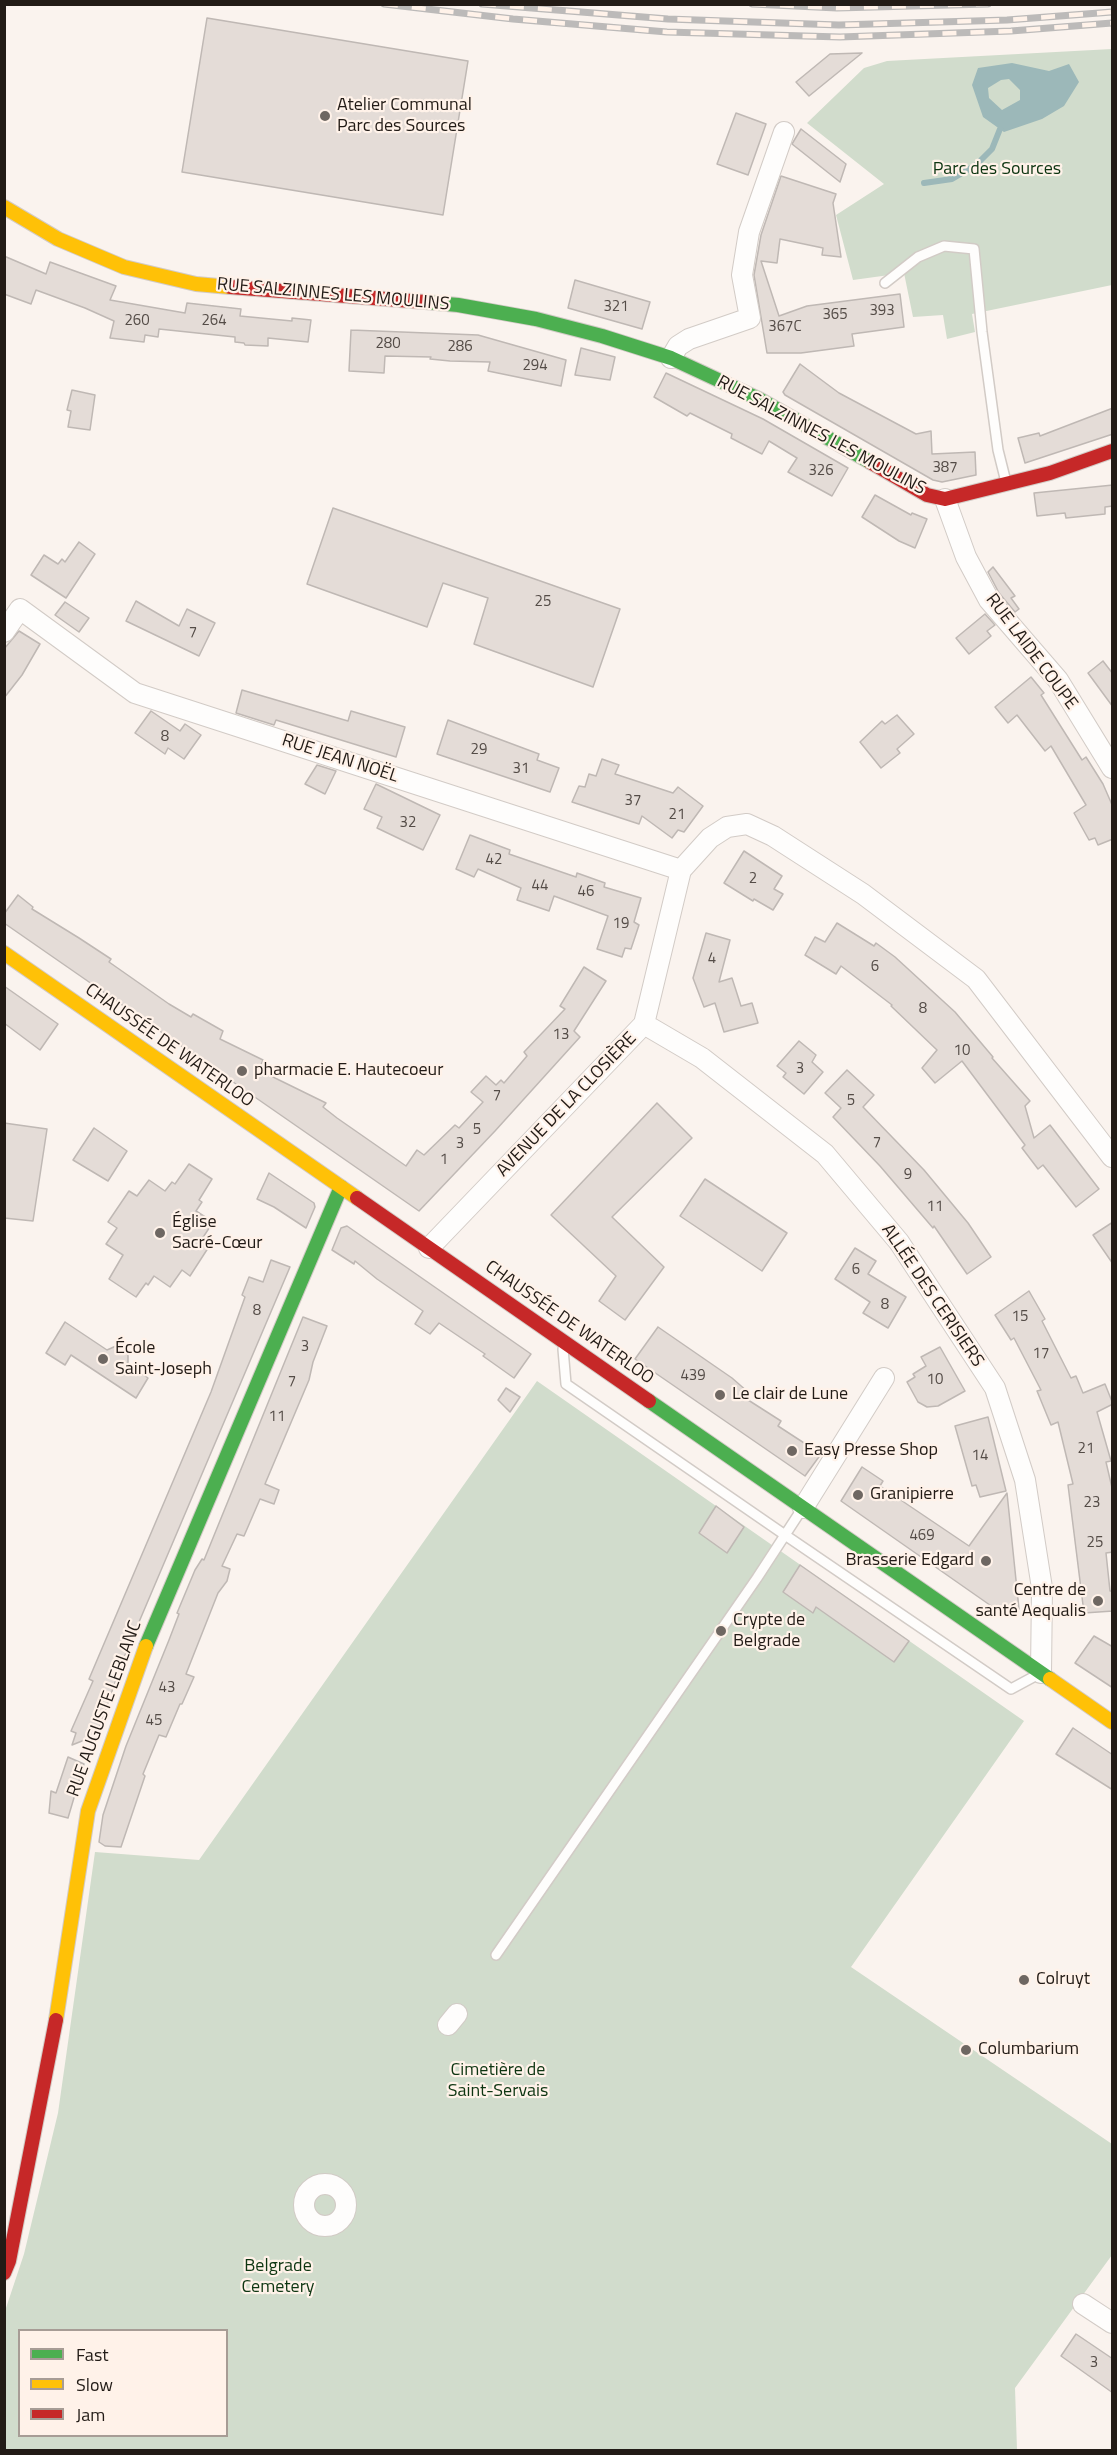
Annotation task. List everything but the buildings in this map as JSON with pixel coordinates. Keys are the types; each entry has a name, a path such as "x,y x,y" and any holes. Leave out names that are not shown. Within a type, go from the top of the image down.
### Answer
{"street":[{"path":"671,358 678,346 689,339 750,318 742,275 748,232 784,132"},
{"name":"RUE SALZINNES LES MOULINS","path":"4,207 58,239 86,252 124,267 160,277 196,284 248,289 458,305 536,319 671,358 759,399 910,487 927,495 945,499 1050,473 1113,451"},
{"name":"RUE LAIDE COUPE","path":"945,499 966,557 989,600 1058,680 1113,768"},
{"name":"RUE JEAN NOËL","path":"4,632 20,609 135,693 681,870"},
{"path":"681,870 710,838 727,827 747,824 773,836 863,894 976,979 1113,1157"},
{"name":"AVENUE DE LA CLOSIÈRE","path":"429,1248 644,1024 681,870"},
{"name":"CHAUSSÉE DE WATERLOO","path":"4,953 1113,1722"},
{"name":"ALLÉE DES CERISIERS","path":"644,1024 702,1058 825,1154 899,1242 995,1388 1026,1491 1042,1588 1041,1673"},
{"name":"RUE AUGUSTE LEBLANC","path":"4,2273 9,2261 58,2012 88,1811 136,1668 341,1187"},
{"path":"803,1508 884,1378"},
{"path":"1083,2304 1113,2323"}],"lane":[{"path":"885,283 918,257 944,246 974,249 994,426 1001,469 1006,484"},
{"path":"563,1341 566,1384 1011,1689 1041,1673"},
{"path":"496,1955 803,1508"}],"green space":[{"name":"Parc des Sources","path":"1112,49 1112,285 972,314 975,332 947,339 943,315 913,317 904,273 853,280 836,215 884,184 807,123 864,68 887,61"},
{"name":"Cimetière de Saint-Servais","path":"537,1381 1024,1721 851,1967 1112,2144 1112,2255 1015,2388 1017,2450 5,2450 5,2311 24,2254 58,2113 95,1852 199,1860"}],"water":[{"path":"1012,63 1049,71 1069,64 1079,82 1064,106 1042,119 1004,132 983,117 972,85 978,68","holes":["1009,79 1020,90 1020,100 1002,110 989,98 988,88 1001,80"]}],"waterway":[{"path":"924,183 952,179 976,165 992,149 1000,129"}],"railway":[{"path":"384,4 513,19 667,32 840,37 1011,31 1112,23"},
{"path":"482,4 668,19 839,25 1007,20 1112,12"},
{"path":"752,4 837,8 988,4"}],"traffic: fast":[{"path":"425,302 458,305 536,319 602,336 671,358 759,399 870,462"},
{"path":"146,1646 341,1187"},
{"path":"649,1401 1050,1679"}],"traffic: slow":[{"path":"4,207 58,239 124,267 196,284 230,287"},
{"path":"4,953 357,1198"},
{"path":"56,2020 88,1811 146,1646"},
{"path":"1050,1679 1112,1722"}],"traffic: jam":[{"path":"230,287 425,302"},
{"path":"870,462 927,495 945,499 1050,473 1112,451"},
{"path":"357,1198 649,1401"},
{"path":"4,2273 9,2261 56,2020"}],"place":[{"name":"Atelier Communal Parc des Sources","path":"325,116"},
{"name":"pharmacie E. Hautecoeur","path":"242,1071"},
{"name":"Église Sacré-Cœur","path":"160,1233"},
{"name":"École Saint-Joseph","path":"103,1359"},
{"name":"Le clair de Lune","path":"720,1395"},
{"name":"Easy Presse Shop","path":"792,1451"},
{"name":"Granipierre","path":"858,1495"},
{"name":"Brasserie Edgard","path":"986,1561"},
{"name":"Centre de santé Aequalis","path":"1098,1601"},
{"name":"Crypte de Belgrade","path":"721,1631"},
{"name":"Colruyt","path":"1024,1980"},
{"name":"Columbarium","path":"966,2050"}],"park label":[{"name":"Belgrade Cemetery","path":"278,2277"}]}
